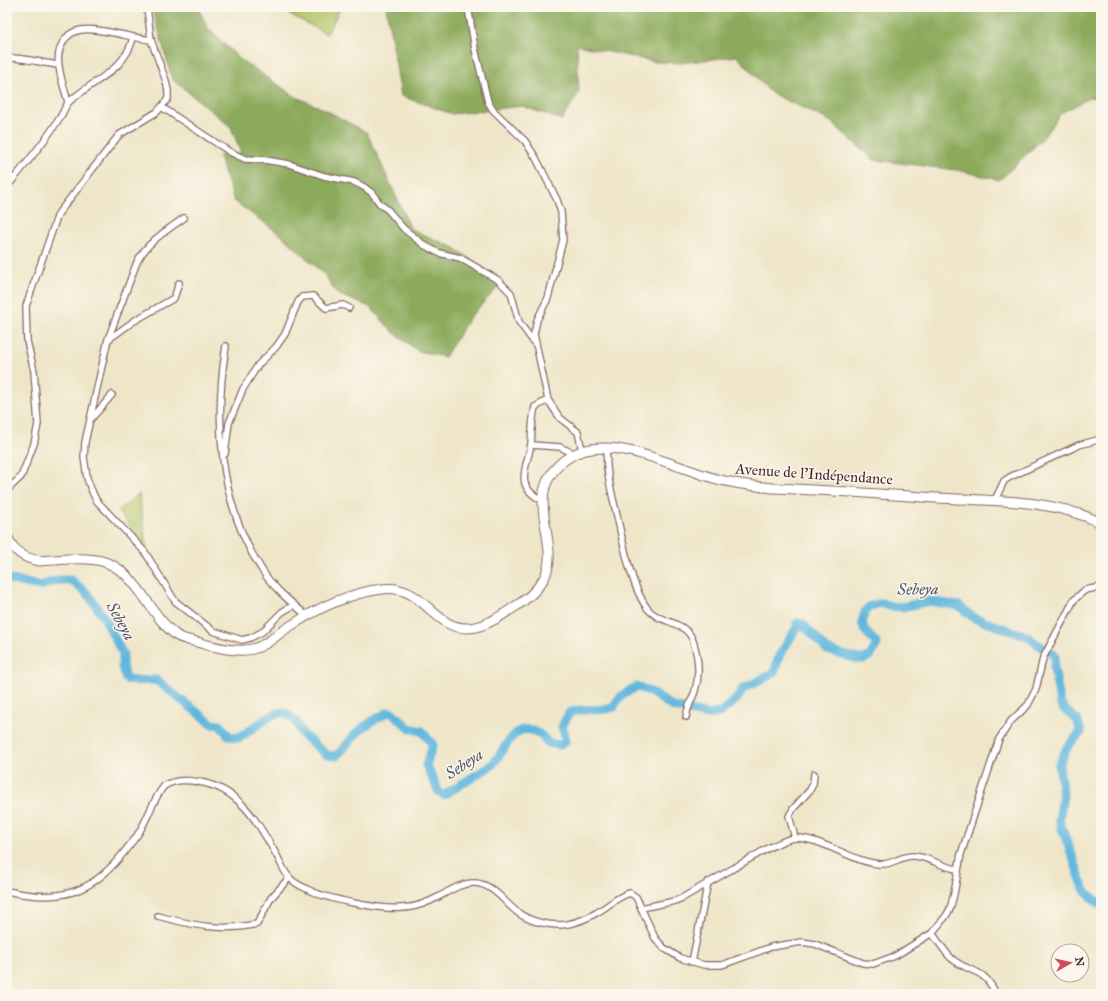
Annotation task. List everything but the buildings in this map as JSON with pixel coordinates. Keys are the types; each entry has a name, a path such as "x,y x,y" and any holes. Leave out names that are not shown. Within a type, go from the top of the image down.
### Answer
{"highway":[{"name":"Avenue de l'Indépendance","path":"7,536 10,544 18,553 32,559 40,561 95,560 107,563 118,570 135,585 154,611 177,636 199,643 239,650 251,650 262,646 306,615 327,606 372,591 398,589 415,596 435,615 456,629 475,628 489,623 527,599 544,579 548,564 542,500 546,483 565,459 578,452 606,447 623,450 712,478 738,484 772,488 995,500 1064,509 1101,523"}],"street":[{"path":"7,490 22,477 34,444 38,424 34,371 27,342 26,306 42,266 53,226 58,214 119,135 163,108 168,99 168,91 151,40 147,7"},
{"path":"468,7 475,49 488,102 493,110 525,141 554,194 561,212 563,240 548,298 535,325 535,344 548,400 560,418 578,432 578,452 560,447 531,445"},
{"path":"68,102 58,65 60,48 64,40 77,30 94,30 151,40"},
{"path":"7,187 32,158 59,119 68,102 115,69 126,58 133,38"},
{"path":"7,58 16,57 38,63 58,65"},
{"path":"163,108 230,152 245,159 265,160 289,164 324,176 354,182 364,187 372,193 380,204 388,210 404,229 424,245 439,253 460,258 498,280 511,293 519,322 535,344"},
{"path":"184,218 151,243 142,252 108,339 85,442 84,457 87,478 96,500 145,552 175,601 213,631 242,640 250,638 262,632 272,620 294,605"},
{"path":"108,339 174,298 179,283"},
{"path":"223,467 229,423 243,389 258,366 276,347 285,334 298,302 302,297 313,296 326,308 344,305 349,308"},
{"path":"226,346 221,398 223,467 233,504 252,552 262,570 273,585 306,615"},
{"path":"91,418 112,395"},
{"path":"542,500 531,493 524,483 525,466 531,445 535,407 548,400"},
{"path":"995,500 1004,481 1010,477 1079,445 1101,438"},
{"path":"606,447 608,474 626,554 636,586 647,608 655,616 686,629 692,639 698,659 698,669 696,690 687,712"},
{"path":"7,891 40,895 71,893 85,888 116,863 140,830 164,786 171,782 185,780 206,783 237,799 248,808 263,831 289,878 311,891 328,897 400,908 424,903 460,886 475,883 494,892 526,918 543,924 568,924 597,913 617,898 630,893 636,897 655,938 664,948 692,962 704,965 722,965 771,947 802,942 815,944 863,963 873,964 895,956 932,933 946,916 950,909 954,894 957,869 999,739 1011,721 1028,705 1036,689 1043,658 1074,600 1085,590 1101,587"},
{"path":"795,838 789,816 792,809 810,790 813,784 814,774"},
{"path":"641,908 675,900 770,847 783,841 795,838 814,842 855,858 881,864 904,856 913,856 924,858 946,868 957,869"},
{"path":"158,916 202,927 233,928 257,924 271,898 289,878"},
{"path":"692,962 708,882"},
{"path":"932,933 951,958 964,966 978,971 992,985 996,994"}],"green space":[{"path":"152,7 198,7 207,27 241,60 296,97 324,109 367,133 411,229 455,248 503,282 469,318 445,357 418,351 393,332 370,307 337,294 325,275 281,235 234,201 219,156 241,153 231,127 172,79"},
{"path":"290,7 341,7 327,34 287,13"},
{"path":"386,7 1094,7 1095,13 1101,14 1101,100 1091,97 1061,113 1043,138 1000,180 957,170 874,160 830,121 771,93 737,56 681,63 656,62 577,45 579,92 562,120 522,106 452,114 401,96"},
{"path":"139,494 147,548 118,511"}],"waterway":[{"name":"Sebeya","path":"7,579 40,586 59,580 71,580 87,593 105,619 123,654 122,667 126,679 134,681 156,680 212,724 220,725 229,736 239,738 269,717 278,713 286,713 296,721 303,735 327,755 336,756 360,730 388,712 393,713 409,728 422,731 433,745 426,765 439,792 444,795 491,766 508,742 518,732 530,730 540,735 548,743 560,745 565,742 562,727 569,713 581,710 608,709 614,707 623,695 637,687 647,690 673,707 708,715 719,713 736,700 743,689 774,673 779,656 797,627 797,623 803,624 827,650 858,659 864,659 870,656 877,644 865,631 862,622 865,612 870,606 882,603 889,606 902,607 929,601 959,606 974,618 1029,637 1035,643 1055,656 1054,667 1060,703 1064,709 1077,720 1081,732 1068,746 1059,764 1063,796 1059,820 1085,891 1101,905"}]}
